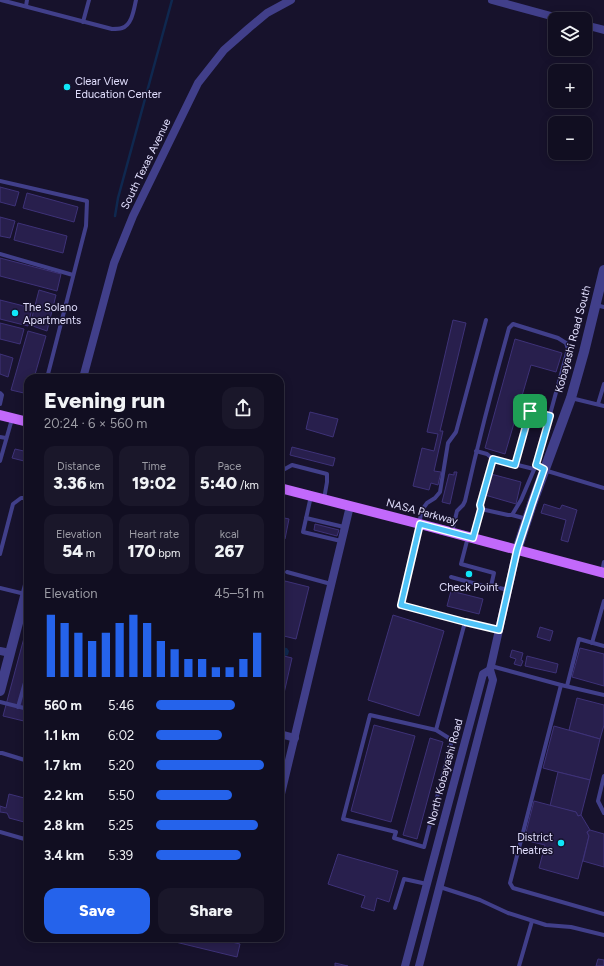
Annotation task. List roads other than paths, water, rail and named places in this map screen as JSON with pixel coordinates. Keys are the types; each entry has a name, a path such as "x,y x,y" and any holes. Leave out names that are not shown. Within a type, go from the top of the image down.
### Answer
{"main road":[{"path":"0,415 24,421"},
{"name":"NASA Parkway","path":"284,489 452,532 603,573"}],"street":[{"name":"South Texas Avenue","path":"84,374 114,263 133,216 198,83 224,50 267,14 291,0"},
{"path":"492,0 548,15"},
{"path":"592,27 604,30"},
{"name":"Kobayashi Road South","path":"517,550 527,519 540,468 571,398 584,352 600,306 604,270"},
{"path":"284,781 341,541 339,527 350,506"},
{"name":"North Kobayashi Road","path":"419,966 493,680 491,668 517,550"},
{"path":"0,690 5,652 24,609"},
{"name":"North Kobayashi Road","path":"405,966 483,674 491,668"},
{"path":"284,735 294,738"},
{"path":"427,884 440,887"}],"lane":[{"path":"1,0 112,29 121,29 127,26 131,20 136,0"},
{"path":"26,6 27,0"},
{"path":"83,22 89,0"},
{"path":"0,181 87,201 86,226 48,374"},
{"path":"0,254 73,276"},
{"path":"486,320 456,432 448,444 440,492 435,498 427,503 422,510 401,605 499,630"},
{"path":"452,532 457,511 465,501 483,422 509,328 513,324 558,338 566,343 568,349 550,416 540,468 512,515"},
{"path":"598,404 604,384"},
{"path":"0,393 2,395 0,404"},
{"path":"571,398 604,406"},
{"path":"515,465 530,411 550,416"},
{"path":"0,461 12,418"},
{"path":"0,437 6,438"},
{"path":"476,451 487,454 493,459 515,465 540,468 604,488"},
{"path":"491,586 494,573 461,564 481,509 480,505 493,459"},
{"path":"284,469 292,465 327,474 328,482 324,499"},
{"path":"311,496 303,532 325,535 341,541"},
{"path":"0,554 13,504 21,498 24,498"},
{"path":"481,509 527,519"},
{"path":"306,518 327,525 339,527"},
{"path":"603,573 604,562"},
{"path":"286,572 331,584"},
{"path":"450,577 491,588 491,586 508,590"},
{"path":"0,588 24,590"},
{"path":"592,643 604,603"},
{"path":"436,730 465,622"},
{"path":"567,686 579,639 604,646"},
{"path":"491,668 604,695"},
{"path":"561,685 510,883 513,888 604,914"},
{"path":"18,707 24,686"},
{"path":"0,702 24,708"},
{"path":"370,715 436,730 452,740 424,847 394,838 396,832 343,819 370,715"},
{"path":"0,753 24,760"},
{"path":"604,776 598,801 604,813"},
{"path":"0,832 24,839"},
{"path":"395,908 404,879 427,884"},
{"path":"440,887 480,900 508,913 532,921 546,925 571,926 604,935"},
{"path":"519,966 532,921"}],"water":[{"path":"284,648 287,648 289,651 288,655 285,656"}],"waterway":[{"path":"115,216 118,198 172,0"}],"place":[{"name":"Clear View Education Center","path":"67,87"},
{"name":"The Solano Apartments","path":"15,313"},
{"name":"Check Point","path":"469,574"},
{"name":"District Theatres","path":"561,843"}]}
